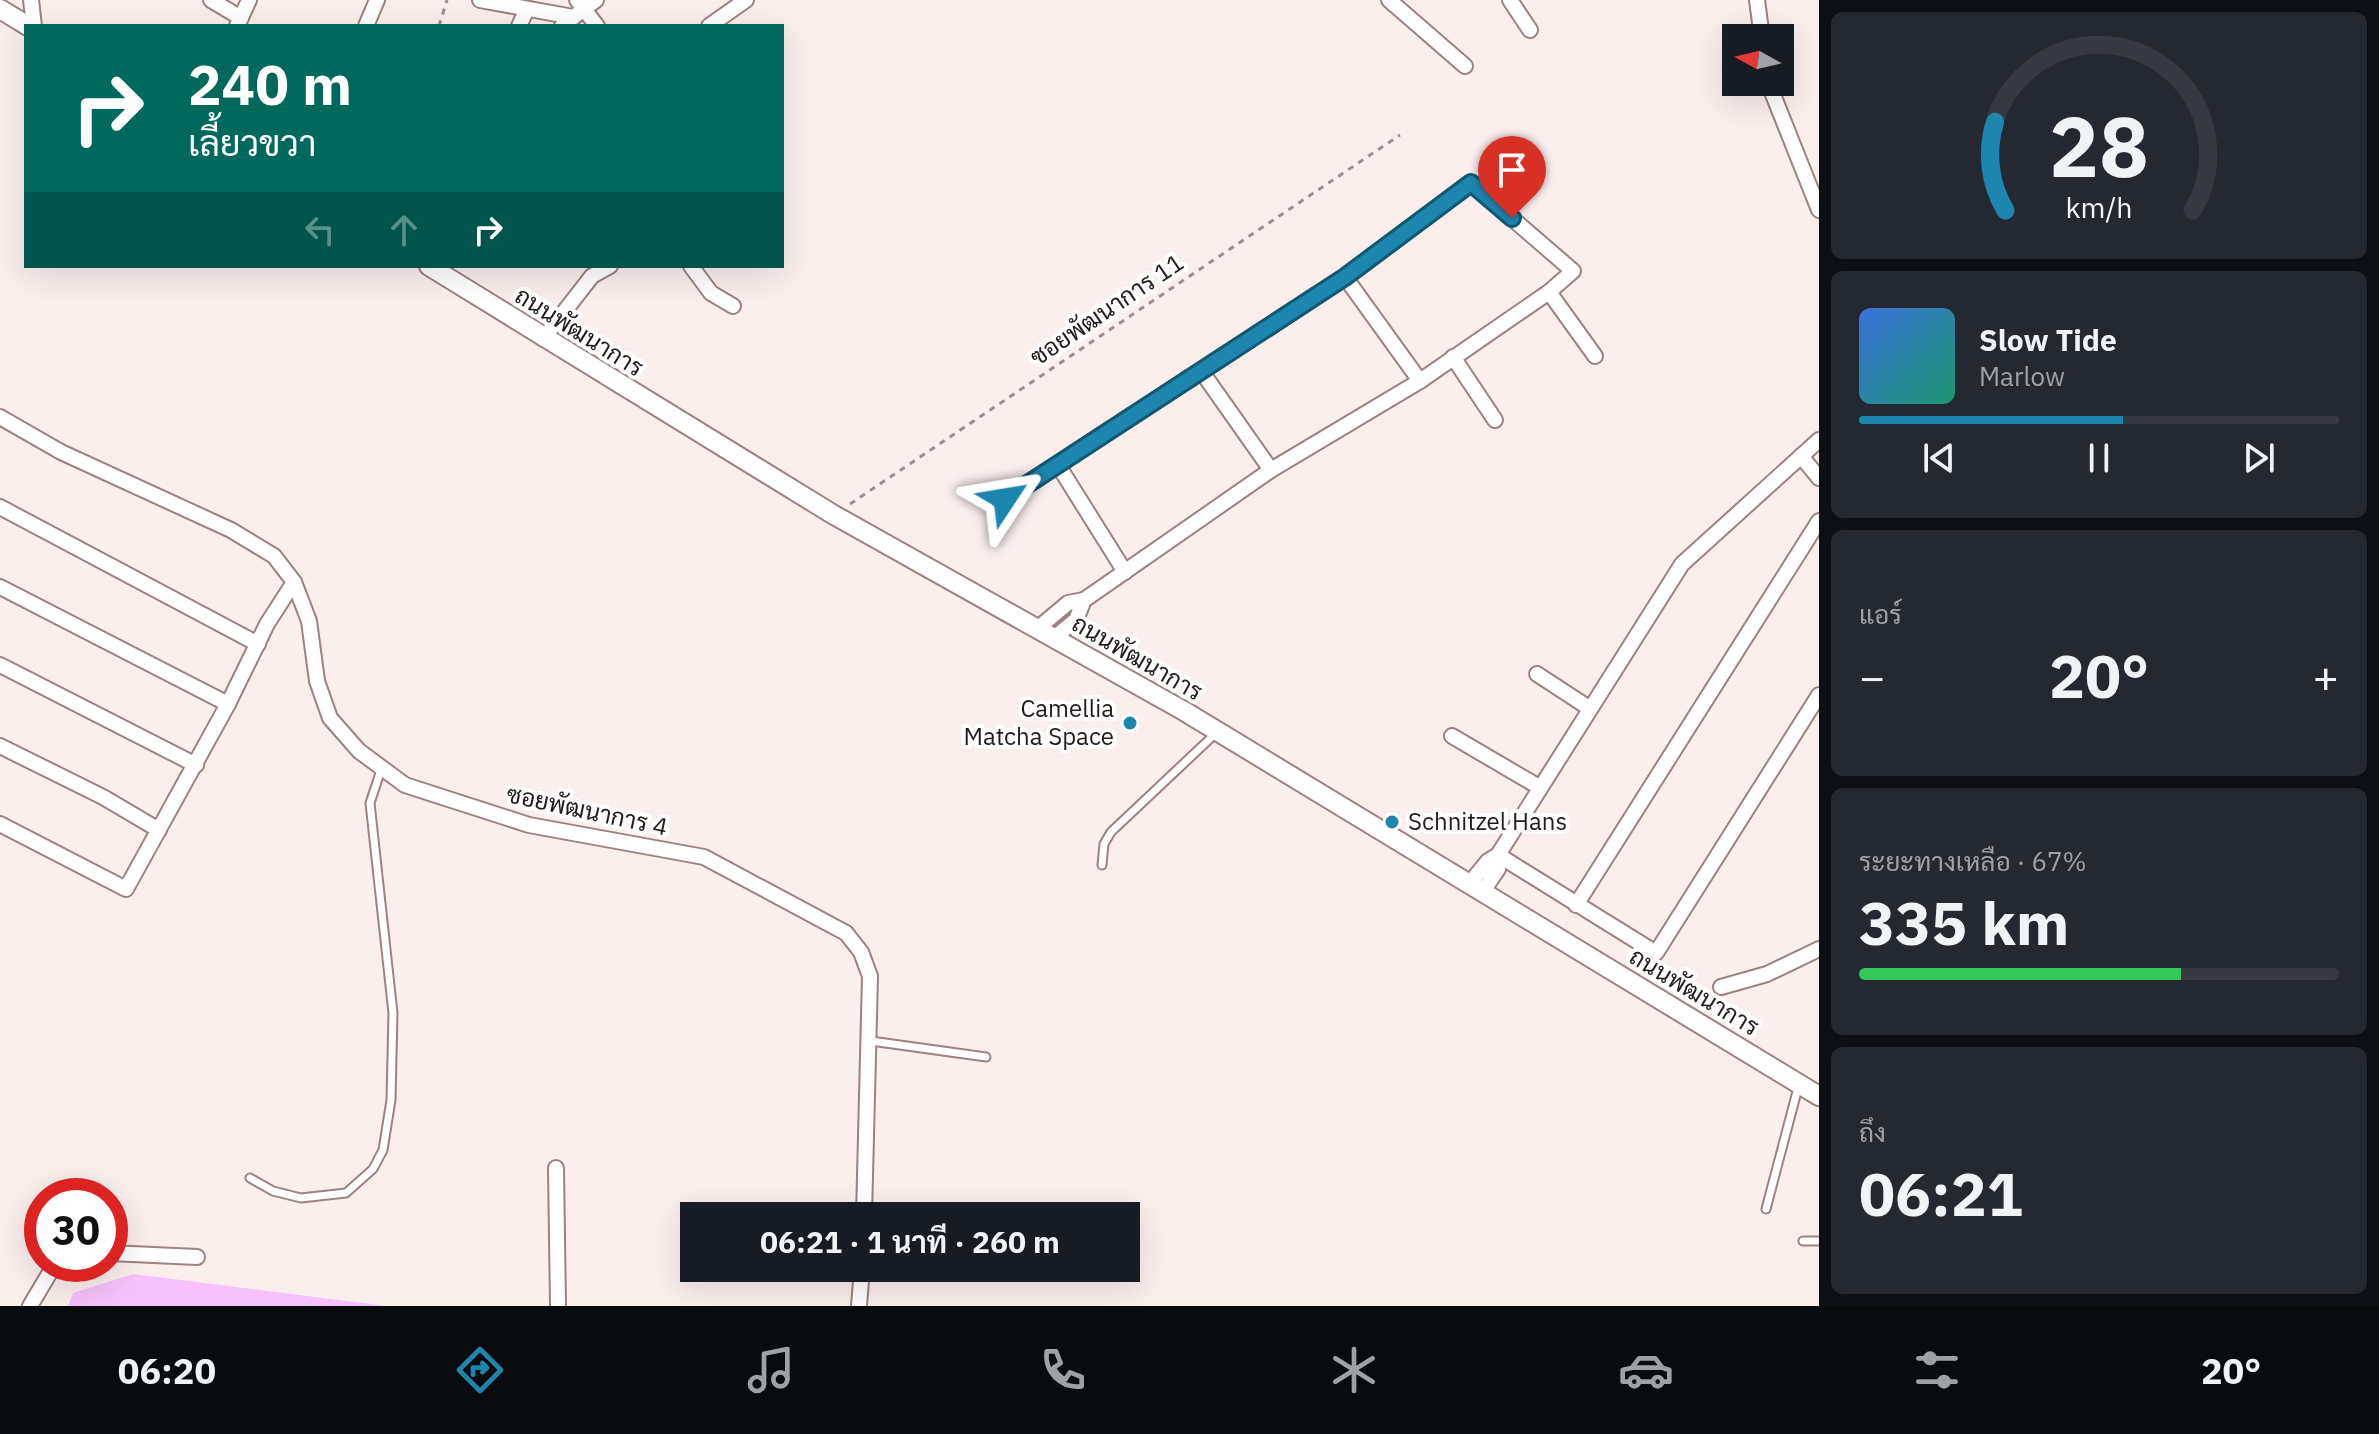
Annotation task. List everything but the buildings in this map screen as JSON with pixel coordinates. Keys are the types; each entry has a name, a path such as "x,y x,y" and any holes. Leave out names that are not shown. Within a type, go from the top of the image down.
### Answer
{"street":[{"path":"31,0 34,24"},
{"path":"211,0 239,22 249,0"},
{"path":"367,24 377,0"},
{"path":"480,0 527,9 574,13 593,24"},
{"path":"574,13 596,0"},
{"path":"712,24 746,0"},
{"path":"1389,0 1465,66"},
{"path":"1510,0 1530,30"},
{"path":"1757,0 1760,24"},
{"path":"0,9 25,24"},
{"path":"520,24 527,9"},
{"path":"1774,96 1819,210"},
{"path":"1005,499 1345,277 1471,183 1573,271 1549,292 1420,381 1271,470 1084,600 1068,603 1037,629"},
{"name":"ถนนพัฒนาการ","path":"432,268 543,339 834,515 1216,732 1819,1096"},
{"path":"543,339 592,276 606,268"},
{"path":"692,268 711,293 733,306"},
{"path":"1345,277 1420,381"},
{"path":"1549,292 1595,356"},
{"path":"1453,357 1495,420"},
{"path":"1202,372 1271,470"},
{"name":"ซอยพัฒนาการ 4","path":"0,417 61,452 231,530 274,556 294,582 309,621 317,681 330,718 359,751 405,785 529,825 704,857 756,882 846,933 861,952 870,976 871,1041 865,1202"},
{"path":"1477,887 1498,869 1498,855 1539,787 1682,564 1819,440"},
{"path":"1801,456 1819,478"},
{"path":"1058,465 1125,572"},
{"path":"0,507 258,644"},
{"path":"1576,905 1819,521"},
{"path":"0,824 126,889 294,582"},
{"path":"0,587 228,704"},
{"path":"1054,638 1076,620 1084,600"},
{"path":"0,665 196,765"},
{"path":"1537,674 1589,708"},
{"path":"1498,855 1656,953 1819,695"},
{"path":"1452,736 1539,787"},
{"path":"0,746 103,797 159,830"},
{"path":"1721,987 1767,974 1819,949"},
{"path":"556,1168 558,1306"},
{"path":"128,1254 197,1257"},
{"path":"30,1306 44,1282"},
{"path":"859,1306 861,1282"}],"lane":[{"path":"1102,865 1104,844 1111,832 1216,732"},
{"path":"250,1178 273,1191 301,1198 346,1193 373,1169 383,1150 391,1100 393,1013 370,803 382,767"},
{"path":"871,1041 986,1057"},
{"path":"1766,1209 1799,1084"},
{"path":"1803,1241 1819,1241"}],"path":[{"path":"440,24 447,0"},
{"name":"ซอยพัฒนาการ 11","path":"834,515 1400,135"}],"shaded area":[{"path":"128,1276 386,1306 68,1306 73,1293 108,1282 128,1282"}],"place":[{"name":"Camellia Matcha Space","path":"1130,723"},
{"name":"Schnitzel Hans","path":"1392,822"}],"route":[{"path":"1005,499 1345,277 1471,183 1512,218"}]}
